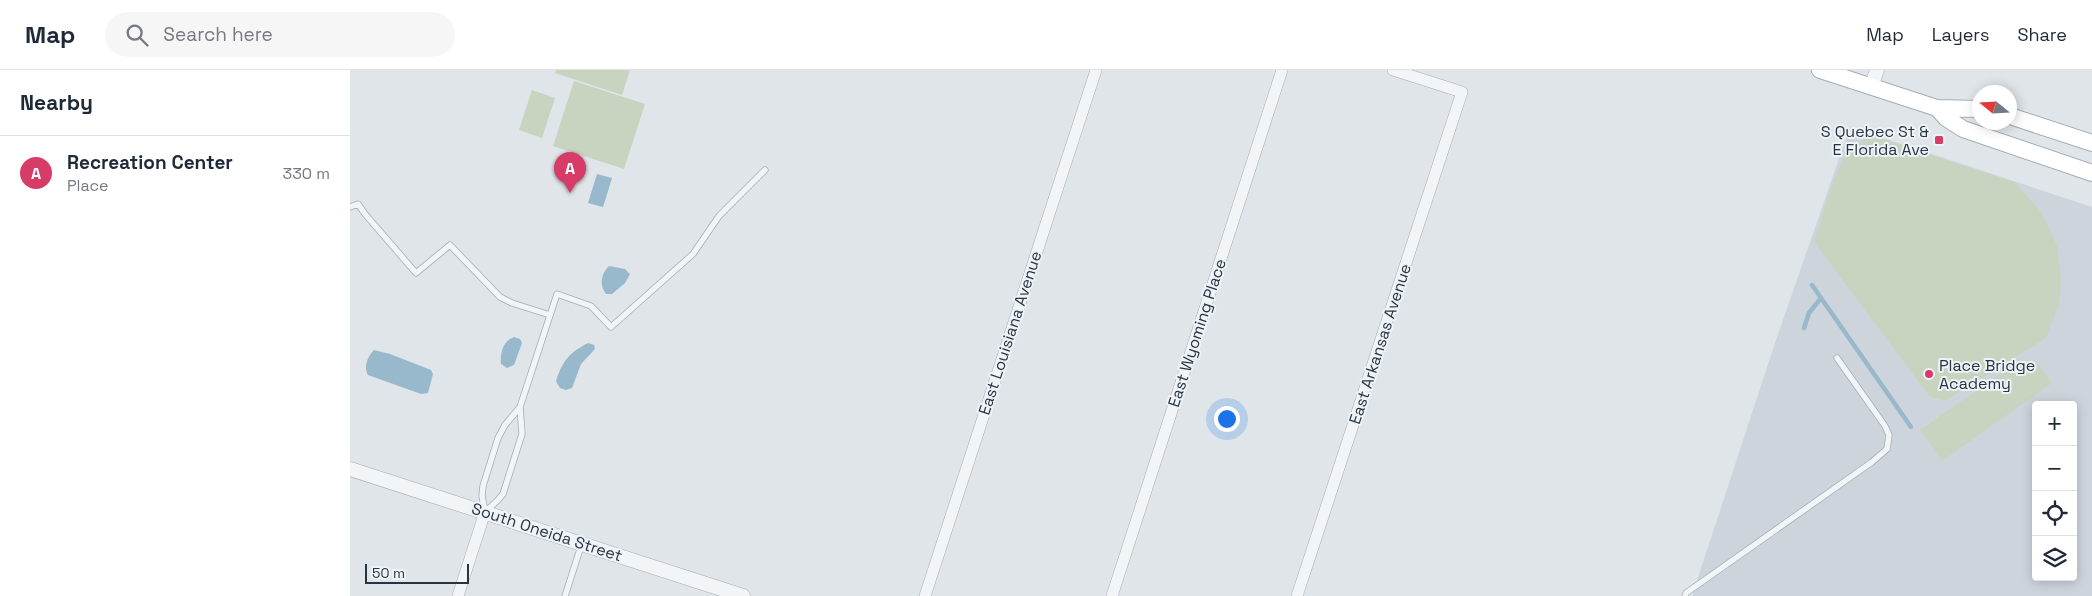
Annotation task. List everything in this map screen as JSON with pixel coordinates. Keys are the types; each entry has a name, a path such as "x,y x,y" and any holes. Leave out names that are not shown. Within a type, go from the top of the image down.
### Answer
{"main road":[{"path":"1820,70 1937,108 1972,109"},
{"path":"1937,108 1946,118 1963,129 2092,173"},
{"path":"2017,118 2092,143"}],"street":[{"name":"East Louisiana Avenue","path":"925,596 1096,70"},
{"name":"East Wyoming Place","path":"1112,596 1282,70"},
{"name":"East Arkansas Avenue","path":"1297,596 1462,92 1393,70"},
{"path":"1872,87 1877,70"},
{"name":"South Oneida Street","path":"350,469 743,596"},
{"path":"458,596 485,512"}],"lane":[{"path":"485,512 503,494 522,434 520,407 557,294 591,306 611,327 693,254 715,221 765,170"},
{"path":"350,207 358,204 416,273 450,245 500,297 512,303 550,315"},
{"path":"1686,595 1845,482 1887,449 1889,435 1885,426 1837,358"},
{"path":"485,512 482,486 498,438 505,424 520,407"},
{"path":"565,596 582,543"}],"shaded area":[{"name":"Place Bridge Academy","path":"1850,127 2092,207 2092,596 1692,596 1775,343"}],"green space":[{"path":"556,70 630,70 622,95 555,73"},
{"path":"574,81 645,104 624,169 553,146"},
{"path":"532,90 555,98 542,138 519,130"},
{"path":"1871,138 1879,138 2014,182 2037,207 2048,225 2057,246 2061,286 2059,304 2046,338 1945,401 1930,397 1814,242 1830,191 1841,165 1853,147"},
{"path":"2023,361 2038,364 2052,383 1942,461 1920,430 2016,363"}],"water":[{"path":"597,174 612,178 603,207 588,203"},
{"path":"609,266 625,269 630,274 625,283 612,294 606,294 602,283 603,276"},
{"path":"514,337 520,339 522,343 514,365 507,368 501,364 501,356 507,341"},
{"path":"588,343 594,345 595,349 581,364 572,388 566,390 560,388 556,381 564,362 576,350"},
{"path":"374,350 390,354 431,370 433,374 428,393 421,394 368,375 366,369 367,362"}],"waterway":[{"path":"1812,285 1911,427"},
{"path":"1804,328 1809,313 1821,298"}],"place":[{"name":"S Quebec St & E Florida Ave","path":"1939,140"},
{"name":"Recreation Center","path":"570,193"},
{"name":"Place Bridge Academy","path":"1929,374"}]}
